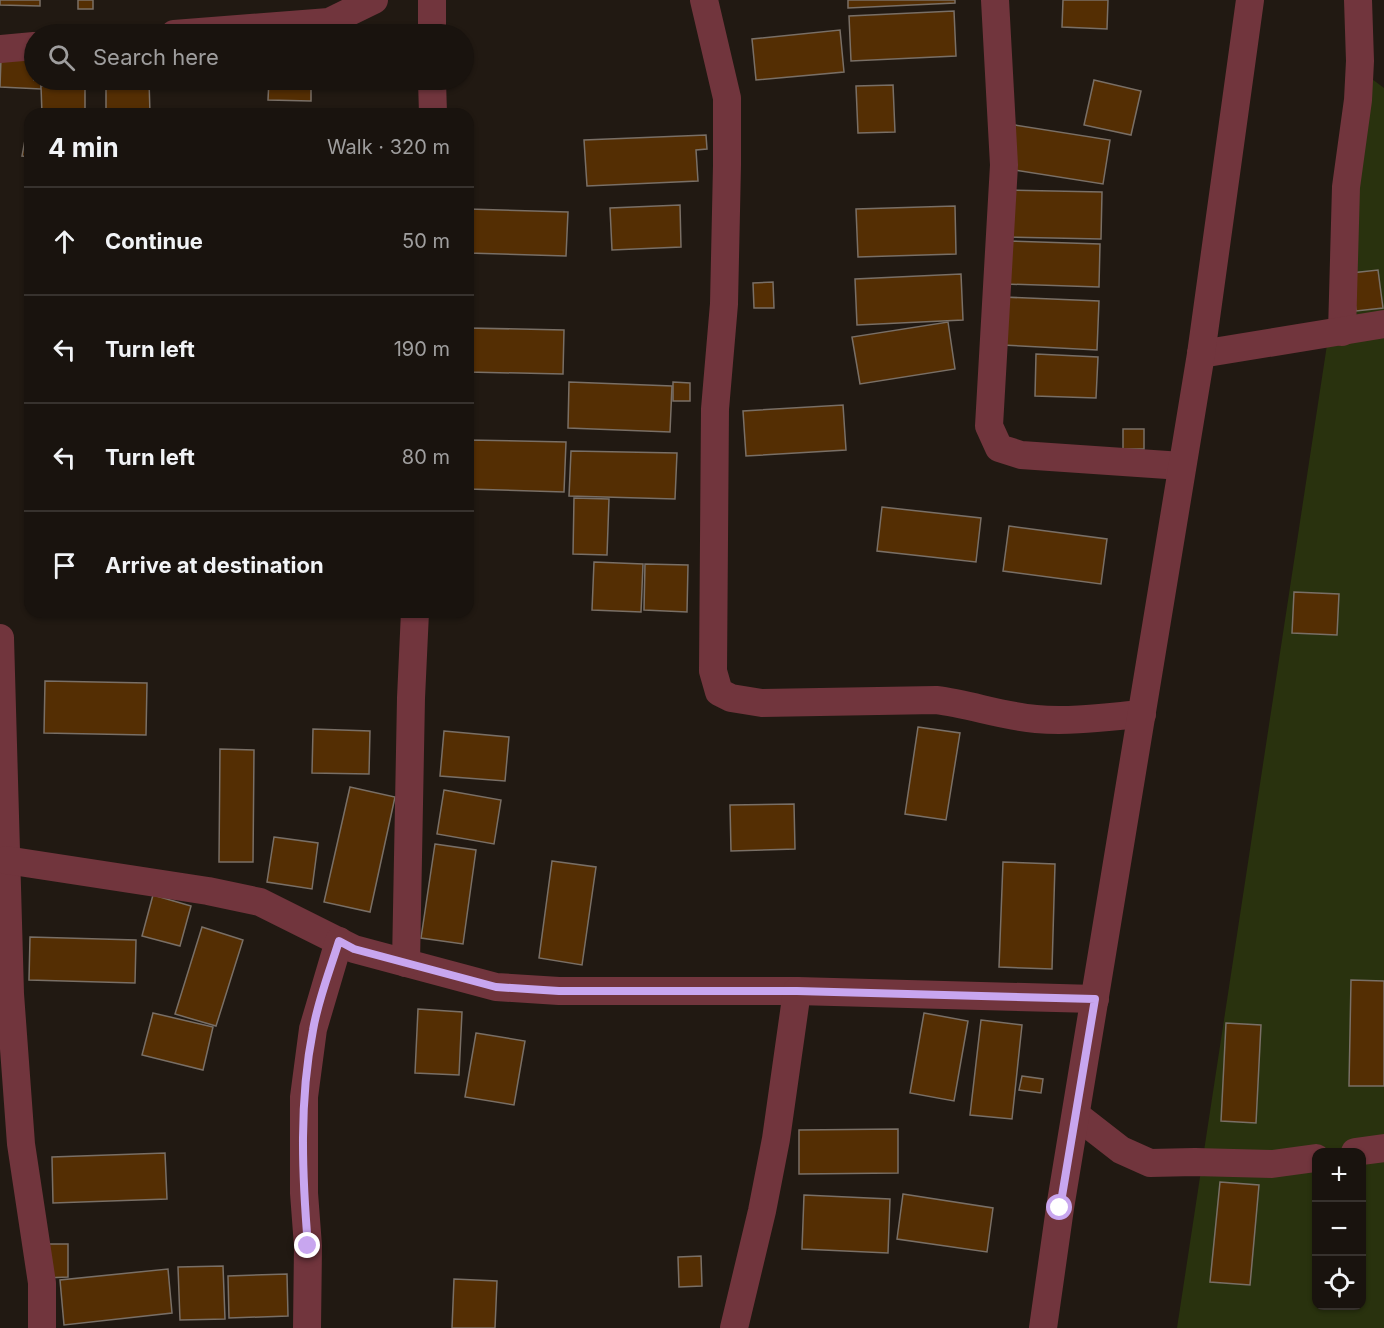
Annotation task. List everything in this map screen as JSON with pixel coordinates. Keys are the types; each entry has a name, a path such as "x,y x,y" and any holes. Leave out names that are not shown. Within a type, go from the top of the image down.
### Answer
{"street":[{"path":"302,24 328,22 374,0"},
{"path":"432,0 432,24"},
{"path":"704,0 727,98 724,304 715,421 713,671 719,692 731,698 762,703 936,700 1034,719 1064,720 1142,714"},
{"path":"996,0 1004,165 989,426 999,448 1021,455 1182,466"},
{"path":"1042,1328 1201,354 1250,0"},
{"path":"1342,332 1346,187 1358,100 1360,61 1358,0"},
{"path":"0,49 24,47"},
{"path":"432,90 432,108"},
{"path":"1201,354 1384,324"},
{"path":"406,963 415,618"},
{"path":"0,638 10,994 21,1144 42,1283 42,1328"},
{"path":"6,860 208,891 260,902 354,949 496,987 538,990 797,991 1095,999"},
{"path":"307,1328 308,1246 304,1193 304,1097 313,1029 339,941"},
{"path":"734,1328 762,1211 776,1139 797,991"},
{"path":"1076,1115 1121,1150 1150,1163 1272,1164 1312,1159"},
{"path":"1366,1150 1384,1148"}],"green space":[{"path":"1368,76 1384,88 1384,1328 1177,1328"}],"building":[{"path":"0,0 40,0 40,6 0,5"},
{"path":"78,0 93,0 93,9 78,9"},
{"path":"848,0 955,0 955,3 848,8"},
{"path":"1063,0 1108,0 1107,29 1062,27"},
{"path":"954,11 956,56 851,61 849,16"},
{"path":"840,30 844,72 756,80 752,39"},
{"path":"1,58 24,59 24,88 0,87"},
{"path":"1094,80 1141,91 1131,135 1084,125"},
{"path":"893,85 895,132 858,133 856,86"},
{"path":"41,90 85,90 85,108 42,108"},
{"path":"106,90 149,90 150,108 106,108"},
{"path":"268,90 311,90 311,101 268,100"},
{"path":"1015,125 1110,140 1103,184 1008,169"},
{"path":"706,135 707,149 696,150 698,181 587,186 584,140"},
{"path":"1010,190 1102,192 1101,239 1010,237"},
{"path":"680,205 681,247 612,250 610,208"},
{"path":"955,206 956,254 858,257 856,209"},
{"path":"474,209 568,212 566,256 474,253"},
{"path":"1007,241 1100,244 1099,287 1006,284"},
{"path":"1378,270 1383,308 1356,311 1351,273"},
{"path":"961,274 963,320 857,325 855,279"},
{"path":"773,282 774,308 754,308 753,283"},
{"path":"1003,297 1099,301 1097,350 1002,345"},
{"path":"948,322 955,369 860,384 852,337"},
{"path":"474,328 564,330 563,374 474,372"},
{"path":"1036,354 1098,357 1096,398 1035,396"},
{"path":"569,382 672,386 670,432 568,428"},
{"path":"673,382 690,383 690,401 673,401"},
{"path":"843,405 846,450 746,456 743,411"},
{"path":"1123,429 1144,429 1144,449 1123,449"},
{"path":"474,440 566,442 564,492 474,489"},
{"path":"571,451 677,453 675,499 569,496"},
{"path":"574,498 609,499 607,555 573,554"},
{"path":"882,507 981,518 976,562 877,551"},
{"path":"1009,526 1107,539 1101,584 1003,571"},
{"path":"594,562 643,564 641,612 592,610"},
{"path":"645,564 688,565 687,612 644,610"},
{"path":"1294,592 1339,594 1337,635 1292,633"},
{"path":"45,681 147,683 146,735 44,733"},
{"path":"918,727 960,733 946,820 905,814"},
{"path":"313,729 370,731 369,774 312,773"},
{"path":"444,731 509,737 505,781 440,776"},
{"path":"220,749 254,750 253,862 219,862"},
{"path":"350,787 395,797 370,912 324,902"},
{"path":"444,790 501,800 494,844 437,834"},
{"path":"794,804 795,849 731,851 730,805"},
{"path":"274,837 318,843 312,889 267,882"},
{"path":"435,844 476,850 463,944 421,938"},
{"path":"552,861 596,867 582,965 539,958"},
{"path":"1003,862 1055,864 1052,969 999,967"},
{"path":"153,895 191,906 180,946 142,936"},
{"path":"202,927 243,940 216,1026 175,1014"},
{"path":"30,937 136,940 135,983 29,980"},
{"path":"1351,980 1384,981 1384,1086 1349,1086"},
{"path":"418,1009 462,1012 459,1075 415,1073"},
{"path":"153,1013 213,1027 203,1070 142,1055"},
{"path":"924,1013 968,1021 954,1101 910,1093"},
{"path":"981,1020 1022,1025 1012,1119 970,1115"},
{"path":"1226,1023 1261,1025 1256,1123 1221,1121"},
{"path":"476,1033 525,1041 514,1105 465,1097"},
{"path":"1022,1076 1043,1079 1041,1093 1019,1090"},
{"path":"898,1129 898,1173 799,1174 799,1130"},
{"path":"165,1153 167,1199 53,1203 52,1157"},
{"path":"1220,1182 1259,1185 1250,1285 1210,1282"},
{"path":"903,1194 993,1208 987,1252 897,1239"},
{"path":"804,1195 890,1199 888,1253 802,1249"},
{"path":"43,1244 68,1244 68,1277 44,1278"},
{"path":"701,1256 702,1286 679,1287 678,1257"},
{"path":"223,1266 225,1319 180,1320 178,1267"},
{"path":"168,1269 172,1313 64,1325 60,1280"},
{"path":"287,1274 288,1316 229,1318 228,1276"},
{"path":"454,1279 497,1281 495,1328 452,1328"}],"route":[{"path":"308,1246 304,1193 304,1097 313,1029 339,941 354,949 496,987 559,991 797,991 1095,999 1060,1208"}]}
